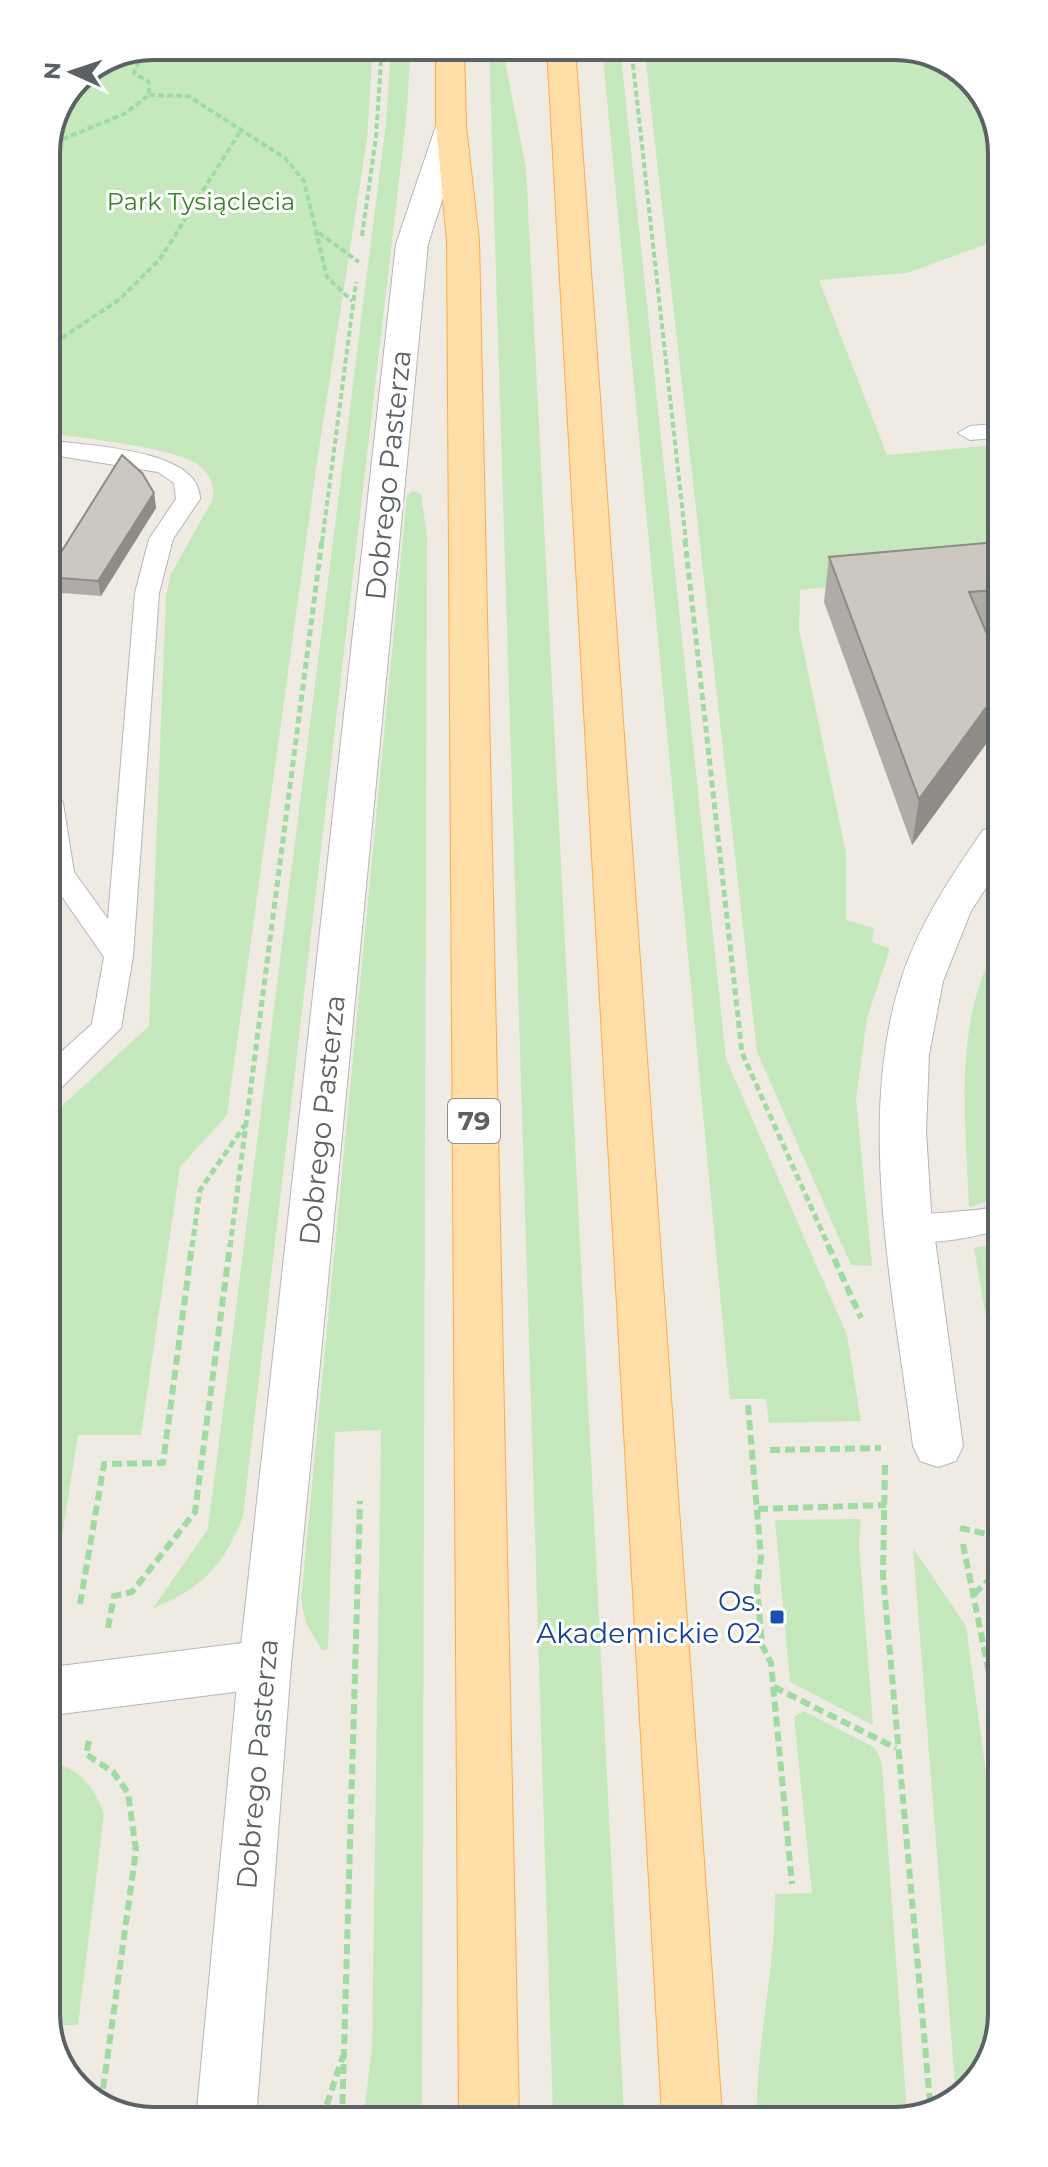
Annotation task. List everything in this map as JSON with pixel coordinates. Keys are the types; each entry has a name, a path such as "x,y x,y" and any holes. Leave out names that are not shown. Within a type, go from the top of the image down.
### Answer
{"main road":[{"name":"79","path":"450,60 451,126 463,241 489,2107"},
{"path":"562,60 691,2107"}],"street":[{"name":"Dobrego Pasterza","path":"227,2107 265,1664 412,244 451,126"},
{"path":"938,1446 910,1229 903,1120 904,1064 915,1001 932,942 952,902 988,852"},
{"path":"60,1690 265,1664"}],"lane":[{"path":"970,433 988,432"},
{"path":"60,449 164,466 181,476 189,492 188,499 161,539 147,593 119,956 106,1028 60,1071"},
{"path":"60,873 119,956"},
{"path":"910,1229 970,1225 988,1221"}],"path":[{"path":"109,1621 114,1596 132,1592 195,1512 376,137 381,60"},
{"path":"633,60 742,1053 839,1269"},
{"path":"62,138 136,110 149,95 149,82 134,73 139,62"},
{"path":"149,95 188,96 285,158 304,181 327,277 353,302"},
{"path":"60,339 120,299 160,259 241,130"},
{"path":"318,233 359,262"},
{"path":"80,1604 104,1464 163,1463 200,1190 247,1123"},
{"path":"748,1405 761,1558 757,1586 762,1645 771,1663 792,1884"},
{"path":"770,1450 938,1446"},
{"path":"343,2107 360,1501"},
{"path":"758,1509 886,1505"},
{"path":"960,1528 988,1534"},
{"path":"963,1544 988,1669"},
{"path":"883,1575 930,2100"},
{"path":"973,1595 988,1581"},
{"path":"774,1687 897,1748"},
{"path":"89,1740 86,1754 108,1768 127,1787 135,1823 136,1850 102,2092"},
{"path":"326,2107 345,2048"}],"green space":[{"name":"Park Tysiąclecia","path":"372,60 367,139 317,462 227,1115 180,1167 141,1435 78,1435 60,1549 60,1108 149,1026 166,596 171,574 213,499 207,473 188,459 60,435 60,147 67,117 70,112 112,112 112,70 135,62"},
{"path":"390,60 410,60 406,121 243,1516 228,1548 209,1573 185,1593 153,1608 208,1529 386,123"},
{"path":"489,60 505,60 526,168 624,2107 553,2107"},
{"path":"603,60 621,60 726,1059 847,1335 861,1421 769,1423 766,1399 730,1399"},
{"path":"646,60 901,60 925,65 947,76 965,92 981,117 988,153 988,244 907,273 819,280 887,455 988,446 988,571 800,590 799,629 846,853 846,920 874,928 872,942 890,949 867,1018 856,1099 872,1266 851,1265 757,1052"},
{"path":"414,491 421,494 427,536 422,2107 365,2107 372,2048 381,1430 335,1432 328,1649 322,1650 306,1623 301,1600 407,495"},
{"path":"988,964 988,1201 969,1207 965,1072 974,1006"},
{"path":"988,1245 988,1329 974,1248"},
{"path":"861,1519 859,1544 873,1725 790,1682 775,1520"},
{"path":"913,1548 966,1626 988,1788 987,2026 978,2055 955,2085"},
{"path":"804,1711 875,1748 882,1764 906,2106 757,2107 775,1894 812,1893 794,1717"},
{"path":"60,1765 85,1781 104,1814 78,2025 61,2025 60,2014"}],"building":[{"path":"122,455 142,473 154,493 98,581 60,578 60,554"},
{"path":"988,543 988,591 969,592 988,636 988,705 919,799 829,557"}],"place":[{"name":"Os. Akademickie 02","path":"777,1617"}]}
